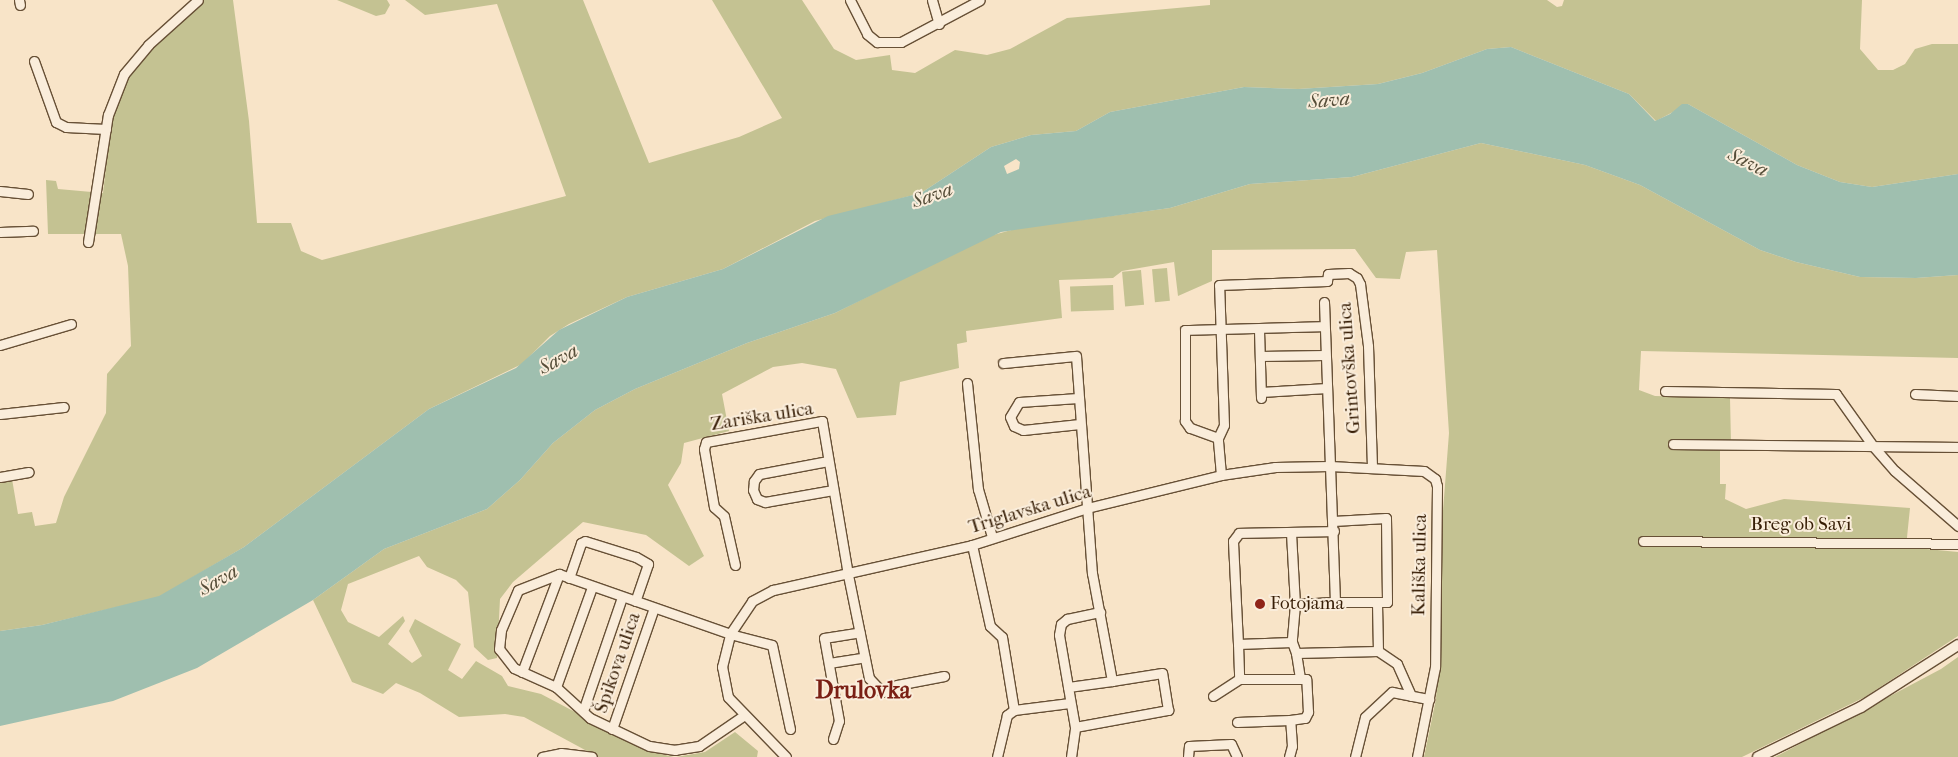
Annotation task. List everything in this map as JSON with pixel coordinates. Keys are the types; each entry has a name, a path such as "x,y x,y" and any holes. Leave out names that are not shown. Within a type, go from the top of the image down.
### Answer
{"street":[{"path":"88,242 106,129 113,98 131,63 198,0"},
{"path":"850,0 868,34 877,42 900,42 939,24 980,0"},
{"path":"932,0 939,24"},
{"path":"34,62 56,122 66,127 106,129"},
{"path":"0,191 28,194"},
{"path":"0,232 33,231"},
{"name":"Grintovška ulica","path":"1221,475 1218,438 1224,425 1219,284 1328,281 1328,274 1349,273 1357,278 1368,346 1372,467"},
{"path":"1324,302 1334,531 1335,602"},
{"path":"0,345 71,324"},
{"name":"Grintovška ulica","path":"1218,438 1190,428 1185,421 1185,330 1259,330 1324,326"},
{"name":"Grintovška ulica","path":"1259,330 1261,395 1328,388"},
{"name":"Grintovška ulica","path":"1260,356 1325,355"},
{"path":"1003,363 1076,356 1092,572 1112,681"},
{"path":"967,383 978,489 992,537"},
{"path":"1665,391 1836,394 1873,446 1918,493 1958,526"},
{"path":"1915,394 1958,396"},
{"path":"1078,398 1019,402 1010,417 1014,426 1023,430 1080,424"},
{"path":"0,414 64,407"},
{"name":"Zariška ulica","path":"734,565 724,516 714,507 704,449 706,442 822,421 848,575"},
{"path":"1673,444 1958,447"},
{"path":"828,461 759,474 754,481 754,490 757,499 765,502 833,490"},
{"name":"Kališka ulica","path":"1221,475 1275,467 1330,466 1424,471 1435,479 1437,486 1434,666 1417,757"},
{"path":"0,477 29,472"},
{"name":"Triglavska ulica","path":"743,716 728,697 722,667 730,634 752,601 773,590 848,575 972,545 1087,508 1221,475"},
{"name":"Kališka ulica","path":"1333,521 1386,518 1387,602 1377,603"},
{"path":"1239,679 1233,541 1239,533 1334,531"},
{"path":"1291,533 1295,604 1292,642 1300,677"},
{"name":"Breg ob Savi","path":"1643,540 1958,544"},
{"name":"Špikova ulica","path":"568,578 581,543 585,541 636,557 648,564 635,601"},
{"path":"972,545 990,626 1002,637 1014,710"},
{"path":"522,672 559,574"},
{"name":"Špikova ulica","path":"730,634 559,574 518,590 501,630 499,649 514,668 556,687 590,718 649,746 675,750 699,746 743,716"},
{"path":"848,575 869,678 882,692 897,689 897,685 944,676"},
{"path":"556,687 592,587"},
{"name":"Špikova ulica","path":"583,711 622,597"},
{"path":"1295,604 1335,602 1377,603 1378,651"},
{"name":"Špikova ulica","path":"612,729 654,608"},
{"path":"1071,757 1075,726 1059,635 1061,624 1066,619 1100,612"},
{"path":"834,738 839,721 824,638 860,632"},
{"path":"730,634 772,645 790,729"},
{"path":"1238,644 1292,642"},
{"path":"1758,757 1861,707 1958,645"},
{"path":"1296,653 1378,651 1397,664 1411,696"},
{"path":"829,663 865,657"},
{"path":"1068,687 1162,673 1168,710 1075,726"},
{"path":"1212,696 1239,679 1300,677 1308,682 1308,712 1305,718 1237,722"},
{"path":"1355,757 1365,716 1392,692 1429,699"},
{"path":"997,757 1007,715 1014,710 1070,703"},
{"path":"743,716 786,757"},
{"path":"1289,757 1292,746 1290,720"},
{"path":"1188,757 1190,746 1231,744 1237,757"},
{"path":"542,757 562,753 592,757"}],"shaded area":[{"path":"199,0 233,0 249,121 257,223 291,223 301,251 322,260 566,196 497,4 425,15 405,0 583,0 649,163 739,137 782,118 712,0 802,0 834,49 856,60 890,55 892,70 915,73 955,50 987,55 1010,49 1067,18 1210,5 1210,0 1547,0 1557,7 1562,6 1564,0 1862,0 1860,49 1878,70 1893,70 1905,64 1915,49 1932,44 1958,44 1958,174 1872,187 1840,182 1797,165 1688,104 1656,121 1629,94 1511,47 1487,49 1422,73 1378,84 1298,89 1244,87 1110,112 1076,131 1031,135 991,147 921,193 815,221 723,269 627,297 569,324 550,336 522,364 429,409 244,547 159,597 42,625 0,631 0,481 12,479 18,514 32,512 35,526 56,523 64,497 106,413 107,374 131,346 128,266 121,234 48,234 46,180 56,181 58,189 103,193 112,114 134,63"},
{"path":"337,0 387,0 390,5 385,14 376,16"},
{"path":"1481,143 1585,165 1640,185 1760,250 1796,262 1860,277 1916,278 1958,275 1958,358 1641,351 1639,390 1655,396 1730,398 1731,443 1720,443 1720,484 1726,484 1725,499 1746,509 1784,499 1910,508 1906,547 1958,552 1958,636 1865,697 1742,757 1424,757 1436,699 1439,653 1441,537 1449,433 1437,250 1406,252 1400,279 1376,278 1355,249 1212,250 1212,281 1178,296 1174,262 1122,271 1113,278 1059,280 1062,318 966,331 967,342 957,344 959,368 900,382 896,415 857,418 836,369 802,363 773,367 722,394 729,431 684,443 681,463 668,485 704,556 689,566 646,535 583,522 513,582 500,599 497,658 488,660 474,647 468,592 456,580 427,567 419,556 348,584 341,610 348,622 379,637 403,616 405,621 388,644 412,663 422,656 409,631 415,619 461,644 448,670 462,679 476,661 502,676 508,686 541,694 649,751 674,757 598,757 524,717 505,714 459,717 420,693 396,683 383,694 352,682 313,600 384,549 487,509 520,480 553,443 595,410 635,389 747,343 835,313 986,237 1015,229 1170,208 1250,184 1352,177"},
{"path":"1167,268 1170,301 1155,302 1152,269"},
{"path":"1141,270 1144,305 1125,307 1122,272"},
{"path":"1113,285 1114,310 1071,311 1070,287"},
{"path":"1958,657 1958,757 1775,757 1941,669"},
{"path":"735,732 758,751 757,757 676,757 705,752"}],"water":[{"name":"Sava","path":"1511,47 1629,94 1655,121 1670,114 1682,104 1688,104 1797,165 1840,182 1872,187 1958,174 1958,275 1916,278 1860,277 1796,262 1760,250 1640,185 1585,165 1481,143 1352,177 1250,184 1170,208 1001,232 835,313 747,343 635,389 595,410 553,443 520,480 487,509 384,549 313,600 197,668 113,701 0,726 0,631 42,625 159,596 244,547 429,409 516,368 559,330 627,297 723,269 828,216 921,193 991,147 1031,135 1076,131 1110,112 1244,87 1298,89 1378,84 1422,73 1487,49","holes":["1016,159 1020,162 1019,169 1007,174 1004,166"]}],"place":[{"name":"Fotojama","path":"1260,604"}],"district":[{"name":"Drulovka","path":"863,691"}]}
